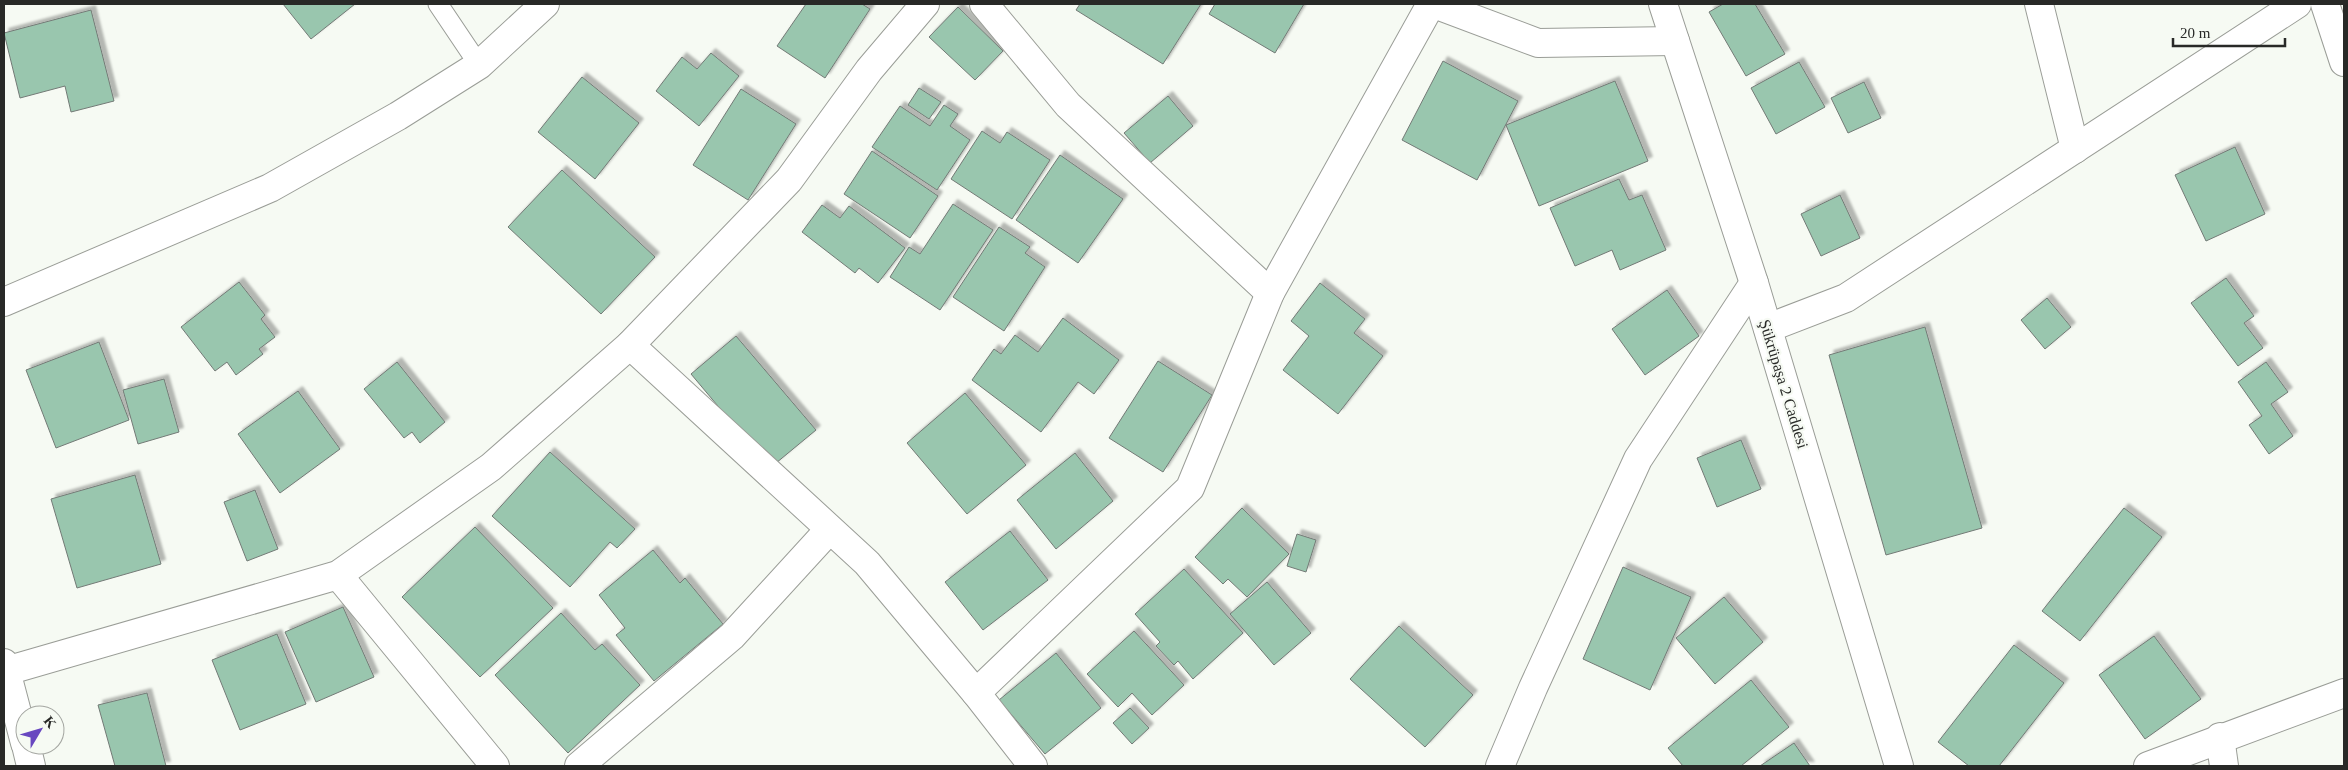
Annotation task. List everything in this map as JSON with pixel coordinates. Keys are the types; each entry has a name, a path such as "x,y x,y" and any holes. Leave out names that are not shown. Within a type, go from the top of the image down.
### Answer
{"street":[{"path":"4,302 270,188 398,116 479,65 546,4"},
{"path":"15,706 5,667 338,575 490,467 630,344 789,180 869,70 925,4"},
{"path":"984,4 1068,105 1270,293"},
{"path":"976,692 1190,488 1270,293 1432,4 1538,43 1675,41"},
{"name":"Şükrüpaşa 2 Caddesi","path":"1664,4 1768,328 1899,766"},
{"path":"2039,4 2075,149"},
{"path":"1768,328 1846,298 2297,4"},
{"path":"2325,4 2344,62"},
{"path":"1500,766 1533,688 1638,459 1754,283"},
{"path":"630,344 829,530 867,563 976,692 1033,766"},
{"path":"579,766 732,636 829,530"},
{"path":"338,575 495,766"},
{"path":"2148,766 2220,737 2344,692"},
{"path":"2220,737 2224,766"}],"lane":[{"path":"438,4 479,65"}],"building":[{"path":"283,4 355,4 311,39"},
{"path":"806,4 862,4 870,9 825,78 777,46"},
{"path":"1080,4 1201,4 1163,64 1076,10"},
{"path":"1215,4 1304,4 1275,53 1209,14"},
{"path":"1723,4 1755,4 1785,54 1746,76 1709,12"},
{"path":"958,7 1003,51 975,80 929,37"},
{"path":"91,10 114,101 71,112 65,86 20,98 4,33"},
{"path":"711,53 739,76 699,126 656,91 682,57 697,69"},
{"path":"1443,61 1518,101 1477,180 1402,140"},
{"path":"1799,62 1825,107 1776,134 1751,88"},
{"path":"582,77 639,123 595,179 538,132"},
{"path":"1615,81 1648,161 1539,206 1506,125"},
{"path":"1864,82 1881,118 1848,133 1831,98"},
{"path":"919,88 941,102 929,119 908,105"},
{"path":"741,89 796,124 748,200 693,165"},
{"path":"1168,96 1193,126 1150,163 1124,133"},
{"path":"944,105 958,114 950,126 970,140 937,190 872,147 900,106 930,126"},
{"path":"982,131 1000,143 1007,132 1050,160 1012,219 951,179"},
{"path":"2235,147 2265,214 2206,241 2175,175"},
{"path":"872,151 938,196 910,238 844,194"},
{"path":"1060,155 1123,199 1078,263 1016,220"},
{"path":"562,170 655,257 601,314 508,227"},
{"path":"1619,179 1629,200 1642,195 1666,250 1620,270 1612,250 1575,266 1550,208"},
{"path":"1840,195 1860,238 1821,256 1801,214"},
{"path":"953,204 993,230 940,310 890,277 909,247 920,254"},
{"path":"822,205 840,218 849,206 905,248 878,283 859,268 855,273 802,232"},
{"path":"999,227 1030,247 1025,253 1045,267 1004,331 953,297"},
{"path":"2226,278 2254,316 2244,323 2263,348 2238,366 2191,303"},
{"path":"239,282 265,315 261,319 275,337 259,349 263,354 236,375 227,362 215,371 181,327"},
{"path":"1320,283 1365,319 1354,333 1383,356 1338,414 1283,370 1309,336 1291,321"},
{"path":"1667,290 1699,336 1645,375 1612,329"},
{"path":"2047,298 2071,327 2045,349 2021,320"},
{"path":"1063,318 1119,360 1094,394 1078,382 1041,432 972,380 994,349 1001,354 1015,335 1038,352"},
{"path":"1925,327 1982,528 1886,555 1829,355"},
{"path":"736,336 816,430 770,468 691,374"},
{"path":"99,342 129,420 56,448 26,370"},
{"path":"1158,361 1212,395 1163,472 1109,438"},
{"path":"397,362 445,422 420,443 412,432 404,438 364,389"},
{"path":"2266,362 2288,392 2271,404 2293,436 2269,454 2249,425 2262,416 2238,382"},
{"path":"164,379 179,432 138,444 123,390"},
{"path":"298,391 340,449 280,493 238,434"},
{"path":"965,393 1026,465 967,514 907,443"},
{"path":"1741,440 1761,489 1717,507 1697,458"},
{"path":"550,452 635,529 617,548 610,542 570,587 492,516"},
{"path":"1075,453 1113,501 1056,549 1017,500"},
{"path":"135,475 161,564 77,588 51,499"},
{"path":"255,490 278,549 247,561 224,502"},
{"path":"1242,508 1289,554 1247,597 1228,579 1223,584 1195,557"},
{"path":"2124,508 2162,537 2080,641 2042,611"},
{"path":"475,527 553,608 480,677 402,597"},
{"path":"1010,531 1048,580 983,630 945,582"},
{"path":"1297,534 1316,540 1306,572 1287,566"},
{"path":"653,550 680,583 685,578 723,624 654,681 616,635 625,628 599,595"},
{"path":"1623,567 1691,597 1650,690 1583,659"},
{"path":"1184,569 1243,633 1193,679 1178,661 1174,665 1156,646 1160,642 1135,614"},
{"path":"1267,582 1311,633 1274,665 1230,614"},
{"path":"1724,597 1763,642 1715,684 1676,638"},
{"path":"343,607 374,677 316,702 285,632"},
{"path":"561,613 595,650 602,644 640,685 568,753 495,675"},
{"path":"1399,626 1473,695 1425,747 1350,679"},
{"path":"1134,631 1184,685 1152,715 1132,693 1118,707 1087,674"},
{"path":"277,634 306,704 240,730 212,660"},
{"path":"2154,636 2201,699 2145,739 2099,675"},
{"path":"2014,645 2064,683 1999,766 1969,766 1938,742"},
{"path":"1056,653 1101,708 1045,754 999,700"},
{"path":"1751,680 1789,727 1741,766 1683,766 1668,748"},
{"path":"147,693 166,766 115,766 98,705"},
{"path":"1130,708 1149,728 1132,744 1113,723"},
{"path":"1794,743 1810,766 1760,766"}]}
